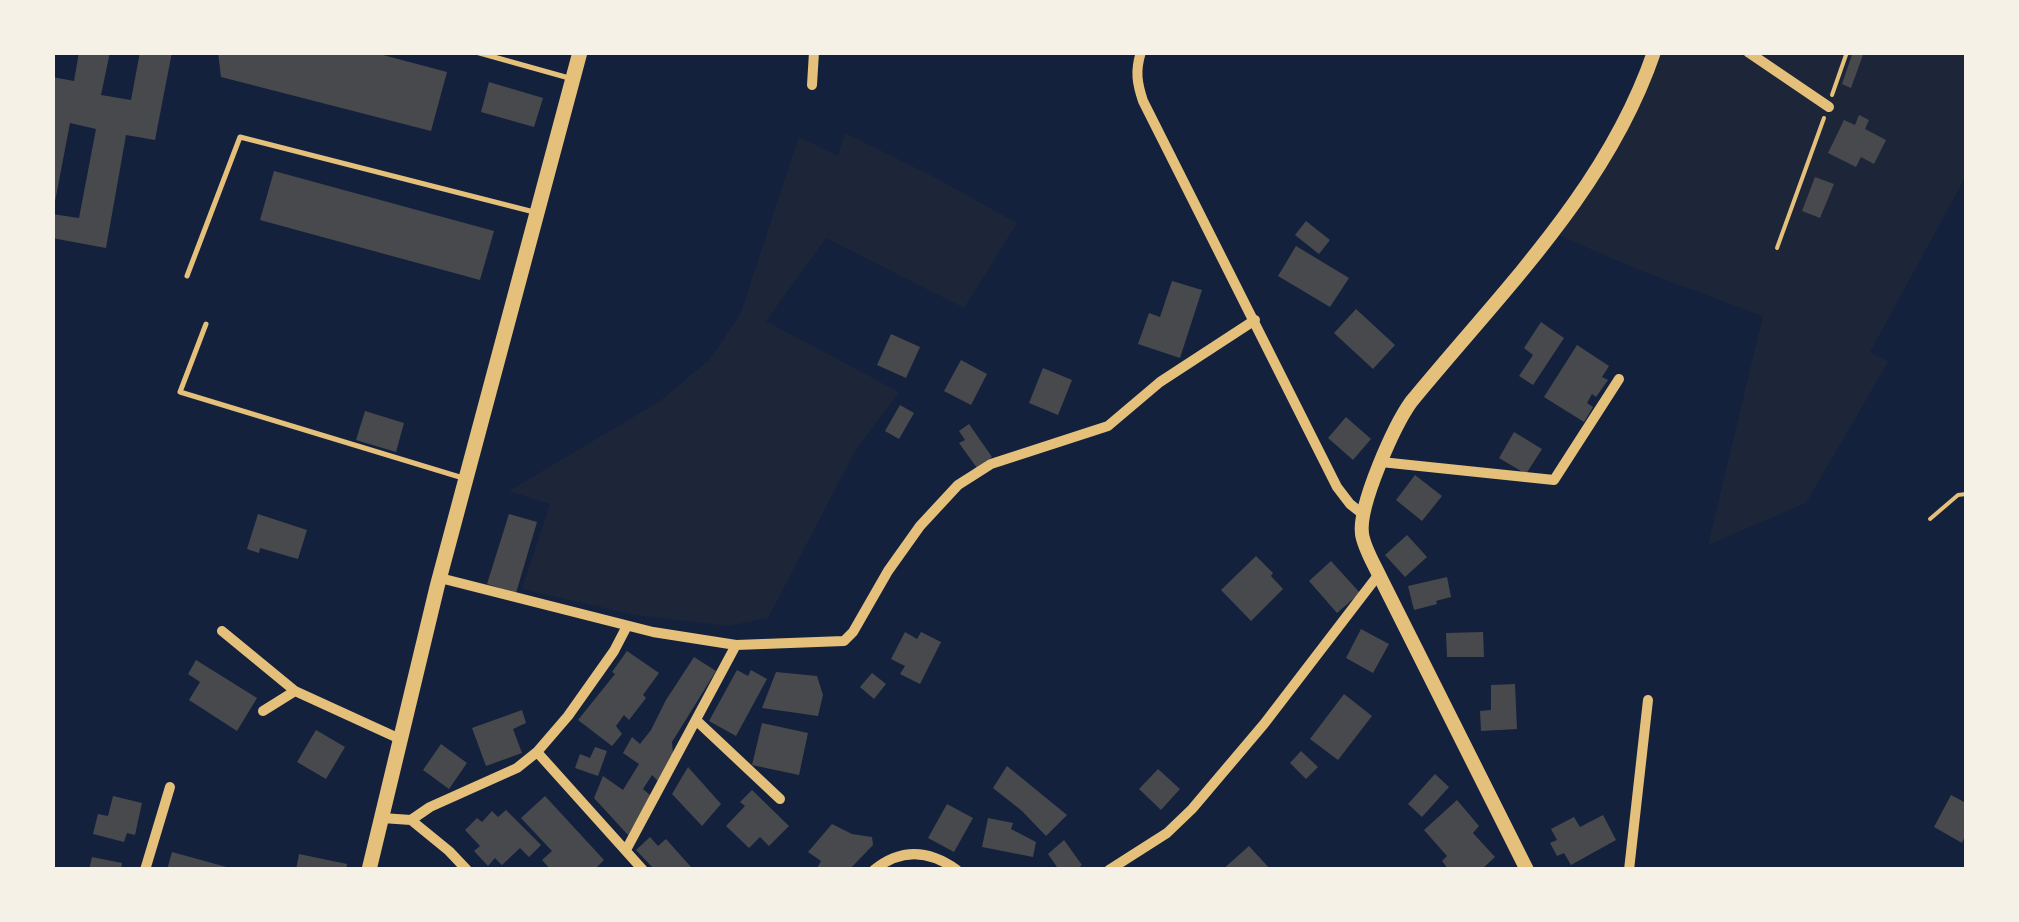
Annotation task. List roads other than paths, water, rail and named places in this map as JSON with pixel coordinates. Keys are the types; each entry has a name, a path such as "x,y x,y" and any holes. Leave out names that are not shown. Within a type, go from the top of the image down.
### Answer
{"main road":[{"path":"369,870 440,578 580,52"}],"street":[{"path":"812,86 814,52"},
{"path":"1141,52 1136,70 1143,101 1337,487 1364,515"},
{"path":"1527,870 1379,574 1364,540 1362,523 1398,422 1580,199 1629,114 1654,52"},
{"path":"1748,52 1829,106"},
{"path":"440,578 627,626 736,645 844,640 853,632 898,556 958,485 991,464 1108,426 1160,382 1255,320"},
{"path":"1381,462 1554,480 1620,379"},
{"path":"1109,870 1166,833 1192,809 1274,712 1379,574"},
{"path":"410,820 524,764 584,694 627,626"},
{"path":"222,631 295,692 400,739"},
{"path":"626,850 736,645"},
{"path":"263,711 295,692"},
{"path":"1629,870 1648,700"},
{"path":"696,721 780,800"},
{"path":"537,752 643,870"},
{"path":"145,870 170,786"},
{"path":"382,818 410,820 467,870"},
{"path":"874,870 897,855 914,854 937,859 957,870"}],"lane":[{"path":"476,52 573,79"},
{"path":"187,276 240,137 538,213"},
{"path":"206,324 180,392 466,479"}]}
